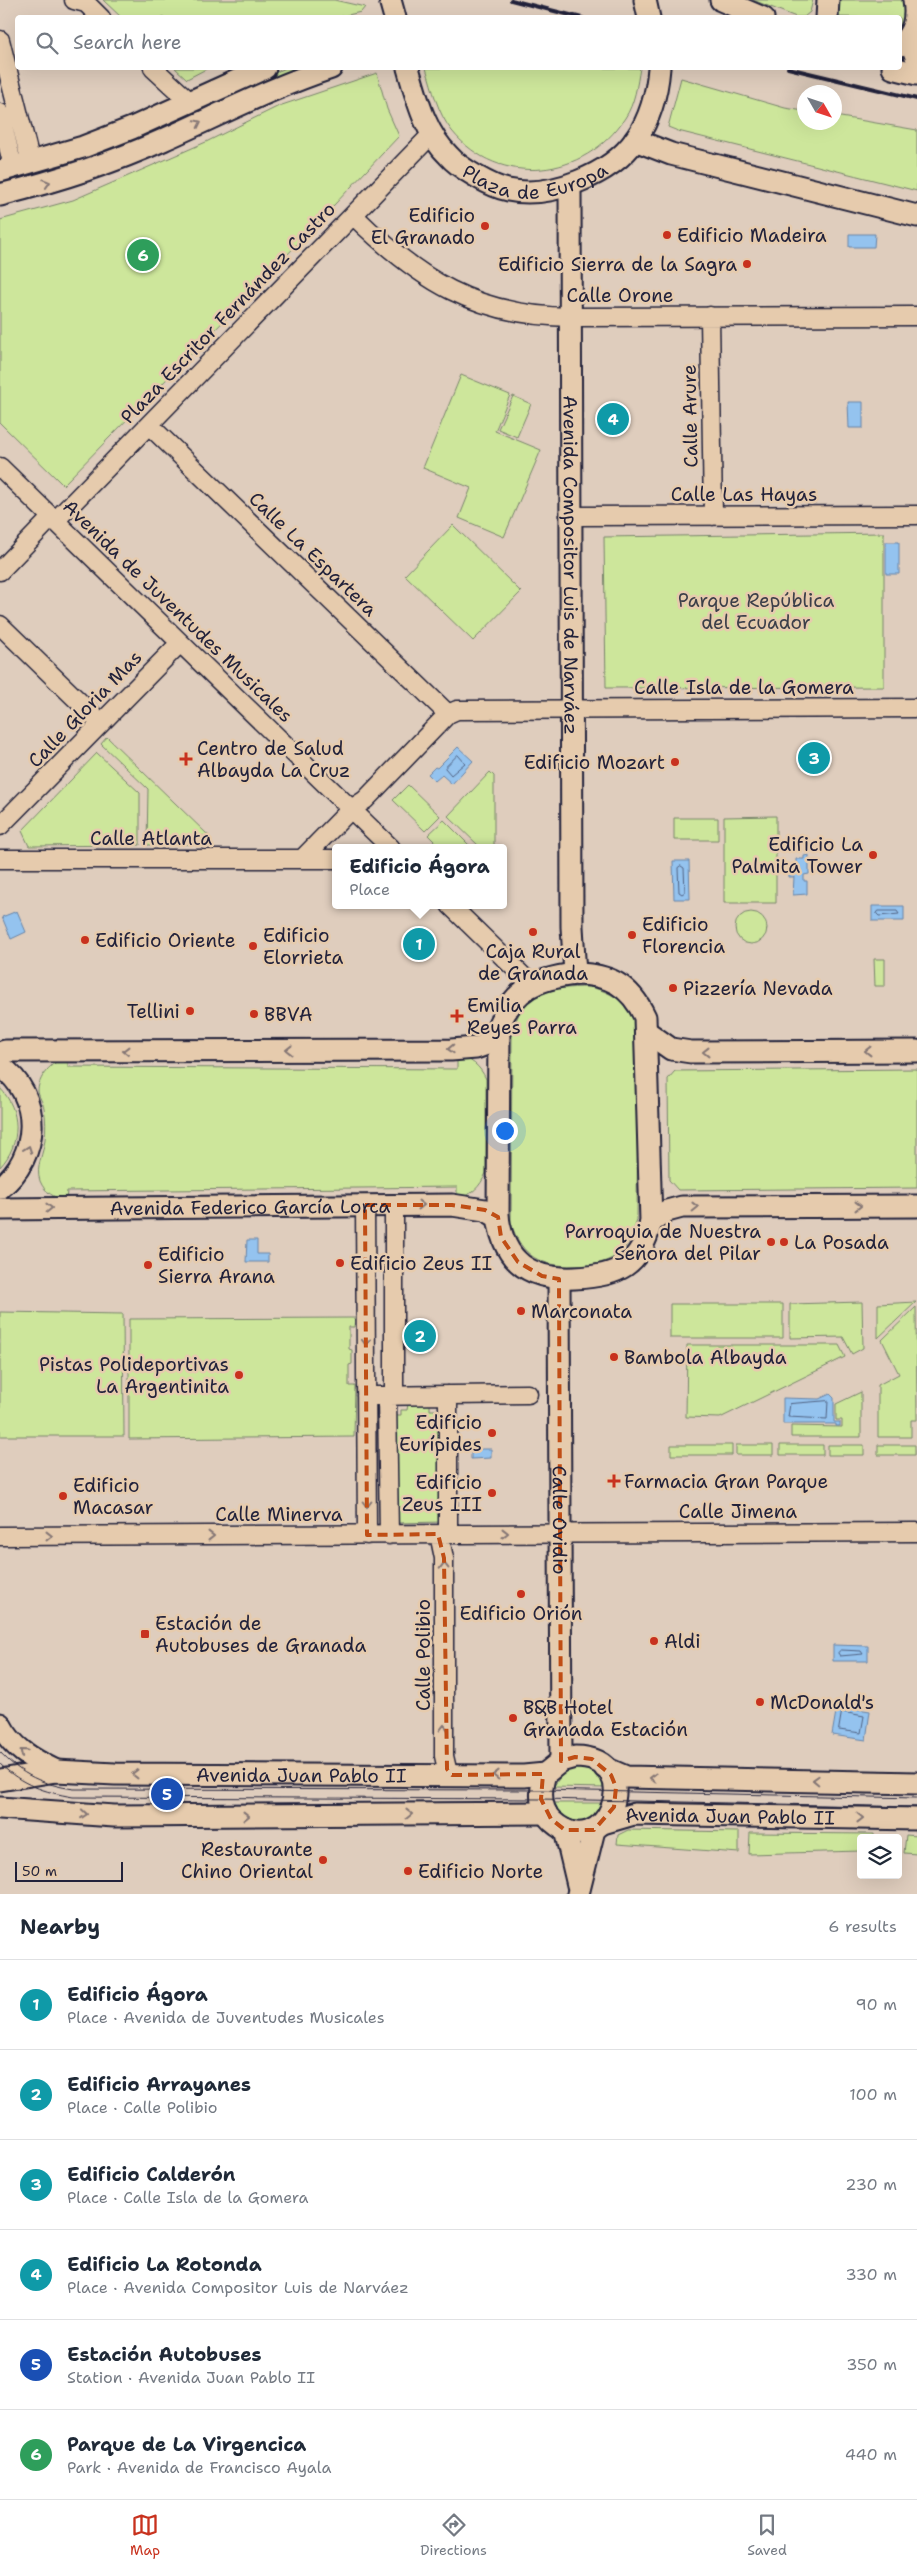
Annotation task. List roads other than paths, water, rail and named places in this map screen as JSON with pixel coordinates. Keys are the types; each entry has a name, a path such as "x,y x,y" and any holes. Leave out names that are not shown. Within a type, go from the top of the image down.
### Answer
{"main road":[{"path":"645,0 648,15"},
{"path":"721,0 756,15"},
{"path":"827,15 828,0"},
{"path":"914,0 916,19 912,46 917,59"},
{"path":"902,43 907,39 916,19"},
{"path":"15,167 83,147 261,70"},
{"path":"0,195 77,174 126,156 259,96 326,70"},
{"name":"Plaza de Europa","path":"409,70 431,135 450,158 484,180 507,190 537,192 570,185 617,159 635,140 655,99 659,70"},
{"path":"901,70 917,74"},
{"path":"635,140 671,154 917,216"},
{"name":"Avenida Compositor Luis de Narváez","path":"570,185 575,974"},
{"path":"575,974 596,974 615,982 629,991 639,1004 645,1017 647,1032 650,1222 646,1239 638,1253 616,1272 601,1277 559,1279 542,1276 518,1262 508,1251 501,1237 498,1217 498,1040 499,1024 507,1007 519,994 532,984 550,977 575,974"},
{"path":"647,1032 671,1049 691,1052 917,1051"},
{"path":"0,1053 5,1051 451,1050 476,1048 498,1040"},
{"path":"0,1066 11,1073 25,1094 32,1119 30,1145 20,1168 0,1188"},
{"name":"Avenida Federico García Lorca","path":"0,1209 452,1205 485,1210 498,1217"},
{"path":"650,1222 667,1211 682,1207 917,1206"},
{"name":"Calle Ovidio","path":"553,1767 559,1533 559,1279"},
{"path":"0,1724 14,1744 32,1759 56,1771"},
{"path":"584,1757 600,1763 605,1768 614,1782 616,1792 614,1807 598,1826 578,1891 565,1830 546,1813 541,1799 553,1767 584,1757"},
{"name":"Avenida Juan Pablo II","path":"0,1780 56,1771 114,1774 452,1774 524,1776 553,1767"},
{"name":"Avenida Juan Pablo II","path":"605,1768 626,1777 917,1783"},
{"path":"0,1784 35,1810"},
{"path":"0,1808 114,1816 546,1813"},
{"name":"Avenida Juan Pablo II","path":"598,1826 634,1814 917,1819"},
{"path":"565,1830 598,1826"}],"street":[{"path":"74,0 86,3 98,15"},
{"path":"0,40 15,167"},
{"path":"155,70 190,102"},
{"path":"0,113 15,167"},
{"name":"Plaza Escritor Fernández Castro","path":"0,571 149,424 431,135"},
{"name":"Calle Orone","path":"353,215 419,273 451,292 486,305 527,314 571,316 917,316"},
{"name":"Calle Arure","path":"710,316 713,516"},
{"name":"Calle La Espartera","path":"149,424 448,714"},
{"name":"Avenida de Juventudes Musicales","path":"0,467 351,809 384,844"},
{"name":"Calle Las Hayas","path":"572,516 917,515"},
{"path":"0,625 101,723"},
{"name":"Calle Gloria Mas","path":"0,826 180,643"},
{"name":"Calle Isla de la Gomera","path":"448,714 457,710 917,708"},
{"path":"302,859 351,809 365,800 448,714"},
{"name":"Calle Atlanta","path":"0,859 332,860"},
{"path":"454,909 532,984"},
{"path":"365,1205 360,1304 366,1396 361,1453 367,1535"},
{"path":"389,1535 388,1450 394,1305 394,1205"},
{"path":"360,1304 394,1305"},
{"path":"366,1396 528,1394"},
{"name":"Calle Polibio","path":"448,1395 444,1534 444,1756 447,1769 452,1774"},
{"path":"361,1453 388,1450"},
{"name":"Calle Jimena","path":"559,1533 917,1532"},
{"name":"Calle Minerva","path":"0,1536 559,1533"}],"water":[{"path":"849,234 875,234 874,247 849,247"},
{"path":"848,402 863,402 863,428 849,428"},
{"path":"886,542 899,542 899,574 886,574"},
{"path":"458,747 473,761 452,784 442,775 435,781 428,774 435,767 437,768"},
{"path":"809,855 809,874 804,875 804,881 807,881 807,894 793,895 794,877 789,877 789,870 796,870 796,859 804,859 804,856"},
{"path":"673,861 689,861 690,899 674,899"},
{"path":"872,906 904,906 904,921 872,921"},
{"path":"17,911 26,932 11,939 2,917"},
{"path":"247,1240 257,1240 257,1254 268,1254 268,1262 246,1262"},
{"path":"830,1394 834,1398 834,1422 840,1422 840,1426 836,1426 836,1424 783,1424 783,1398 819,1399"},
{"path":"471,1449 491,1449 491,1458 471,1459"},
{"path":"833,1645 868,1646 868,1661 833,1661"},
{"path":"837,1706 870,1711 866,1740 832,1735"}],"tram line":[{"path":"0,1752 16,1767 34,1778 53,1785 74,1789 541,1790 917,1798"},
{"path":"0,1764 25,1782 52,1793 73,1797 541,1799 917,1807"}],"railway":[{"path":"511,0 570,15"},
{"path":"796,70 917,99"}],"place":[{"name":"Edificio El Granado","path":"485,226"},
{"name":"Edificio Madeira","path":"667,235"},
{"name":"Parque de La Virgencica","path":"143,255"},
{"name":"Edificio Sierra de la Sagra","path":"747,264"},
{"name":"Edificio La Rotonda","path":"613,419"},
{"name":"Edificio Calderón","path":"814,758"},
{"name":"Centro de Salud Albayda La Cruz","path":"186,759"},
{"name":"Edificio Mozart","path":"675,762"},
{"name":"Edificio La Palmita Tower","path":"873,855"},
{"name":"Caja Rural de Granada","path":"533,932"},
{"name":"Edificio Florencia","path":"632,935"},
{"name":"Edificio Oriente","path":"85,940"},
{"name":"Edificio Ágora","path":"419,944"},
{"name":"Edificio Elorrieta","path":"253,946"},
{"name":"Pizzería Nevada","path":"673,988"},
{"name":"Tellini","path":"190,1011"},
{"name":"BBVA","path":"254,1014"},
{"name":"Emilia Reyes Parra","path":"457,1016"},
{"name":"Parroquia de Nuestra Señora del Pilar","path":"771,1242"},
{"name":"La Posada","path":"784,1242"},
{"name":"Edificio Zeus II","path":"340,1263"},
{"name":"Edificio Sierra Arana","path":"148,1265"},
{"name":"Marconata","path":"521,1311"},
{"name":"Edificio Arrayanes","path":"420,1336"},
{"name":"Bambola Albayda","path":"614,1357"},
{"name":"Pistas Polideportivas La Argentinita","path":"239,1375"},
{"name":"Edificio Eurípides","path":"492,1433"},
{"name":"Farmacia Gran Parque","path":"614,1481"},
{"name":"Edificio Zeus III","path":"492,1493"},
{"name":"Edificio Macasar","path":"63,1496"},
{"name":"Edificio Orión","path":"521,1594"},
{"name":"Estación de Autobuses de Granada","path":"145,1634"},
{"name":"Aldi","path":"654,1641"},
{"name":"McDonald's","path":"760,1702"},
{"name":"B&B Hotel Granada Estación","path":"513,1718"},
{"name":"Estación Autobuses","path":"167,1794"},
{"name":"Restaurante Chino Oriental","path":"323,1860"},
{"name":"Edificio Norte","path":"408,1871"}],"park label":[{"name":"Parque República del Ecuador","path":"756,611"}]}
